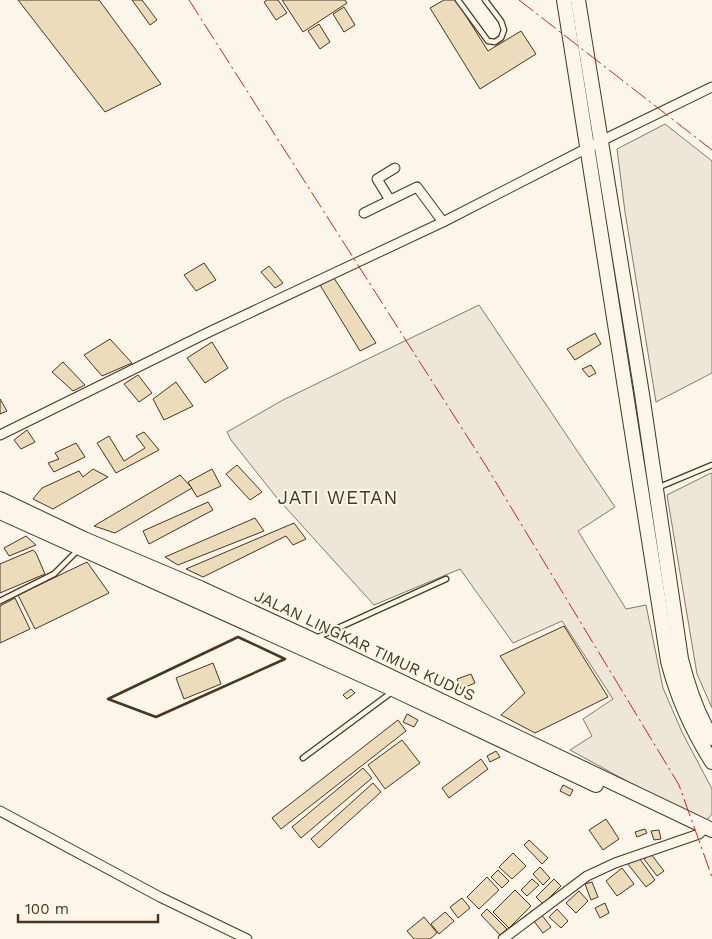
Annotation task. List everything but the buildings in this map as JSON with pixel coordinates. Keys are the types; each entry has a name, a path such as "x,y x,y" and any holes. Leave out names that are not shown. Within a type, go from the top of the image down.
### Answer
{"main road":[{"path":"564,0 668,661 675,687 687,716 699,742 712,762"},
{"path":"578,0 656,489 680,658 696,709 712,738"},
{"name":"JALAN LINGKAR TIMUR KUDUS","path":"0,499 84,539 200,588 313,639 708,831"},
{"name":"JALAN LINGKAR TIMUR KUDUS","path":"0,512 708,831"}],"street":[{"path":"0,435 209,332 443,222 601,141 712,87"},
{"path":"390,200 377,179 395,168"},
{"path":"364,213 416,187 443,222"},
{"path":"0,811 160,897 247,939"},
{"path":"502,939 587,876 615,863 708,831"}],"lane":[{"path":"458,0 488,41 495,42 501,38 504,30 501,21 485,0"},
{"path":"656,489 712,465"},
{"path":"0,601 54,574 79,548"},
{"path":"313,639 446,579"},
{"path":"303,758 395,690"}],"shaded area":[{"path":"665,124 712,161 712,373 656,402 625,212 617,149"},
{"path":"479,305 615,507 578,531 626,609 646,605 663,688 682,732 712,789 712,814 706,821 658,798 570,750 592,736 583,719 613,699 562,621 513,643 460,569 374,605 277,498 231,440 227,432 283,400"},
{"path":"711,473 712,708 697,674 667,495"}],"wall":[{"path":"238,637 285,659 156,717 108,699 238,637"}],"power":[{"path":"189,0 486,466 679,785 712,877"},
{"path":"519,0 712,150"}],"district":[{"name":"JATI WETAN","path":"338,497"}]}
